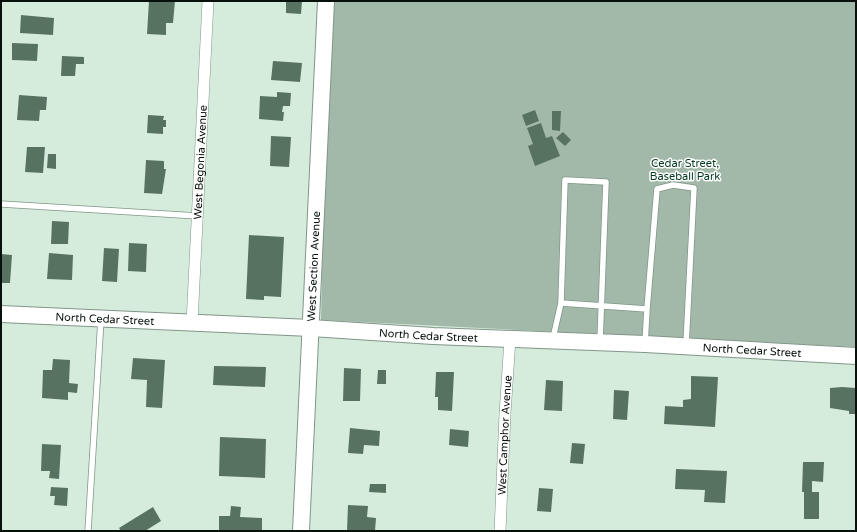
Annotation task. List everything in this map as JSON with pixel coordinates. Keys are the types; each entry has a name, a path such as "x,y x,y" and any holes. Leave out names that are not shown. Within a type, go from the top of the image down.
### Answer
{"street":[{"name":"West Begonia Avenue","path":"192,324 208,1"},
{"name":"West Section Avenue","path":"301,531 326,1"},
{"name":"North Cedar Street","path":"1,314 192,324 310,328 433,336 686,346 856,356"},
{"name":"West Camphor Avenue","path":"500,531 510,339"}],"lane":[{"path":"552,341 561,303 565,180 606,182 600,343"},
{"path":"645,344 656,189 673,185 694,188 686,346"},
{"path":"1,204 198,216"},
{"path":"561,303 647,309"},
{"path":"88,531 101,319"}],"green space":[{"name":"Cedar Street, Baseball Park","path":"328,1 856,1 856,347 321,320"}],"building":[{"path":"149,1 175,1 173,23 166,23 166,35 147,34"},
{"path":"286,1 302,1 301,14 286,13"},
{"path":"21,15 54,18 53,35 20,33"},
{"path":"12,43 38,44 37,61 12,60"},
{"path":"62,56 84,57 84,64 76,64 75,76 61,76"},
{"path":"273,61 302,63 300,82 271,80"},
{"path":"277,92 291,93 290,106 283,106 283,121 259,119 260,96 277,97"},
{"path":"19,95 47,97 46,110 40,110 39,121 17,120"},
{"path":"535,110 539,121 526,126 522,115"},
{"path":"552,111 561,111 560,131 552,130"},
{"path":"148,115 164,116 163,120 166,120 166,127 163,127 163,134 147,133"},
{"path":"541,123 546,138 552,136 560,156 535,166 528,146 533,144 527,128"},
{"path":"563,132 571,140 565,146 556,138"},
{"path":"271,136 291,137 289,167 270,166"},
{"path":"27,147 45,147 43,173 25,172"},
{"path":"48,154 56,154 56,169 47,168"},
{"path":"146,160 164,161 164,169 166,169 162,194 144,193"},
{"path":"52,221 69,222 68,244 51,244"},
{"path":"249,235 284,237 281,297 264,296 264,300 246,299"},
{"path":"129,243 147,244 146,272 128,271"},
{"path":"104,248 119,249 117,282 102,281"},
{"path":"49,253 73,255 72,280 47,279"},
{"path":"1,254 12,255 10,283 1,283"},
{"path":"133,358 165,360 162,408 146,407 147,380 131,379"},
{"path":"53,359 70,360 69,383 78,384 77,393 68,392 68,400 42,398 43,370 52,370"},
{"path":"214,366 266,367 265,387 213,385"},
{"path":"344,368 361,369 360,401 343,401"},
{"path":"378,370 386,370 386,384 377,384"},
{"path":"436,372 454,372 452,411 438,410 438,397 435,397"},
{"path":"691,376 718,377 715,427 664,424 665,406 683,407 683,400 691,399"},
{"path":"546,380 563,381 562,411 544,410"},
{"path":"830,388 856,388 856,414 849,414 849,411 830,408"},
{"path":"614,390 629,391 627,420 613,419"},
{"path":"350,428 380,431 379,446 364,445 363,454 348,453"},
{"path":"450,429 469,431 468,447 449,445"},
{"path":"220,437 266,439 265,478 219,476"},
{"path":"572,443 585,444 583,464 570,463"},
{"path":"42,444 61,445 59,479 49,478 50,471 41,471"},
{"path":"803,462 824,462 823,482 812,481 812,492 819,492 819,519 804,519 804,492 802,492"},
{"path":"676,469 727,471 725,503 704,502 705,490 675,489"},
{"path":"370,484 386,484 386,493 369,492"},
{"path":"51,487 68,488 67,506 54,505 55,496 50,496"},
{"path":"539,488 553,489 551,512 537,511"},
{"path":"348,505 368,506 367,517 376,518 375,531 347,531"},
{"path":"231,506 241,507 240,517 262,518 262,531 219,531 219,516 230,516"},
{"path":"153,507 161,521 145,531 121,531 119,528"}]}
